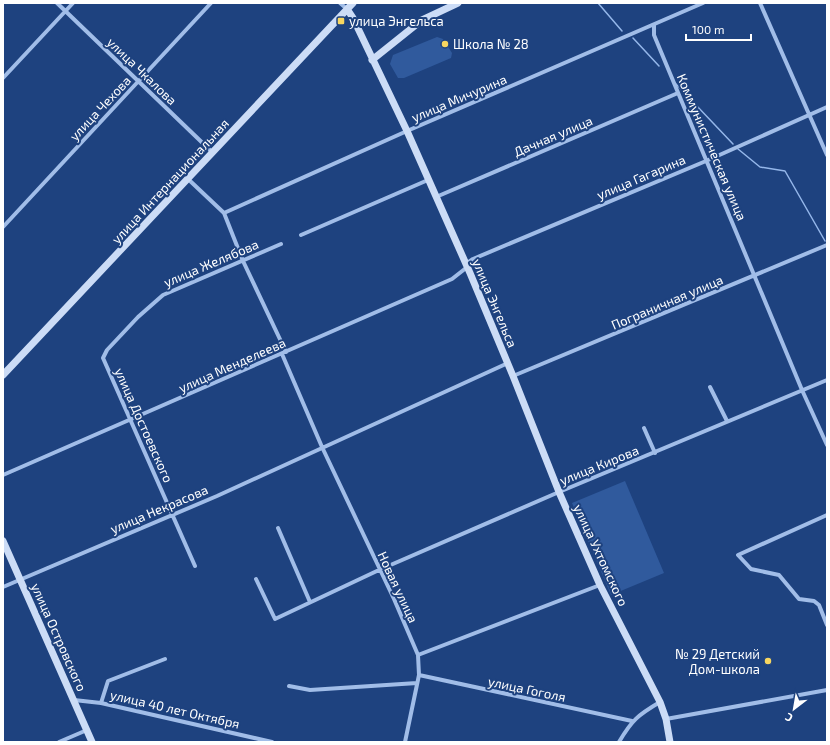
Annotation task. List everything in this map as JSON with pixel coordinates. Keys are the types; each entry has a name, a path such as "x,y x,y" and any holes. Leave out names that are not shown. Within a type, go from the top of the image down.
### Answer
{"main road":[{"name":"улица Интернациональная","path":"3,375 213,154 353,3"},
{"path":"372,60 422,20 458,3"},
{"name":"улица Энгельса","path":"347,9 354,18 372,60 407,131 513,376"},
{"name":"улица Ухтомского","path":"513,376 559,492 600,585 660,702 666,718 670,742"},
{"name":"улица Островского","path":"3,541 92,742"}],"street":[{"name":"улица Чкалова","path":"57,3 213,154"},
{"path":"3,78 73,3"},
{"name":"улица Чехова","path":"3,227 212,3"},
{"name":"улица Энгельса","path":"340,3 347,9"},
{"name":"улица Мичурина","path":"224,213 407,131 703,3"},
{"path":"760,3 827,155"},
{"name":"Коммунистическая улица","path":"654,25 654,35 802,390 827,445"},
{"name":"Дачная улица","path":"436,197 678,93"},
{"name":"улица Гагарина","path":"466,268 466,264 473,259 706,160 827,106"},
{"path":"188,179 224,213"},
{"path":"301,235 428,180"},
{"name":"Новая улица","path":"224,213 243,261 284,353 322,447 418,655 419,676 405,742"},
{"name":"улица Желябова","path":"104,358 107,350 138,317 163,295 281,244"},
{"name":"Пограничная улица","path":"513,376 827,245"},
{"name":"улица Менделеева","path":"3,475 452,279 466,268"},
{"name":"улица Достоевского","path":"104,358 132,419 195,566"},
{"name":"улица Некрасова","path":"3,587 172,515 508,363"},
{"name":"улица Кирова","path":"256,579 275,619 379,570 559,492 827,380"},
{"path":"710,387 727,421"},
{"path":"644,428 655,452"},
{"path":"827,515 738,555 752,569 778,575 799,599 814,601 819,605 827,625"},
{"path":"278,528 310,602"},
{"path":"418,655 600,585"},
{"path":"101,702 108,681 165,659"},
{"name":"улица Гоголя","path":"419,676 632,721"},
{"path":"289,686 310,690 417,683"},
{"path":"666,718 827,690"},
{"name":"улица 40 лет Октября","path":"74,700 101,702 272,742"},
{"path":"619,742 632,721 640,713 660,702"},
{"path":"59,742 87,730"}],"shaded area":[{"path":"437,37 443,39 452,53 451,58 404,78 398,78 390,64 393,55"},
{"path":"625,481 664,573 611,595 572,503"}],"waterway":[{"path":"598,3 622,31"},
{"path":"633,38 659,66"},
{"path":"676,84 733,144"},
{"path":"738,149 760,167 785,171 825,241"}],"place":[{"name":"улица Энгельса","path":"341,21"},
{"name":"Школа № 28","path":"445,44"},
{"name":"№ 29 Детский Дом-школа","path":"768,661"}]}
